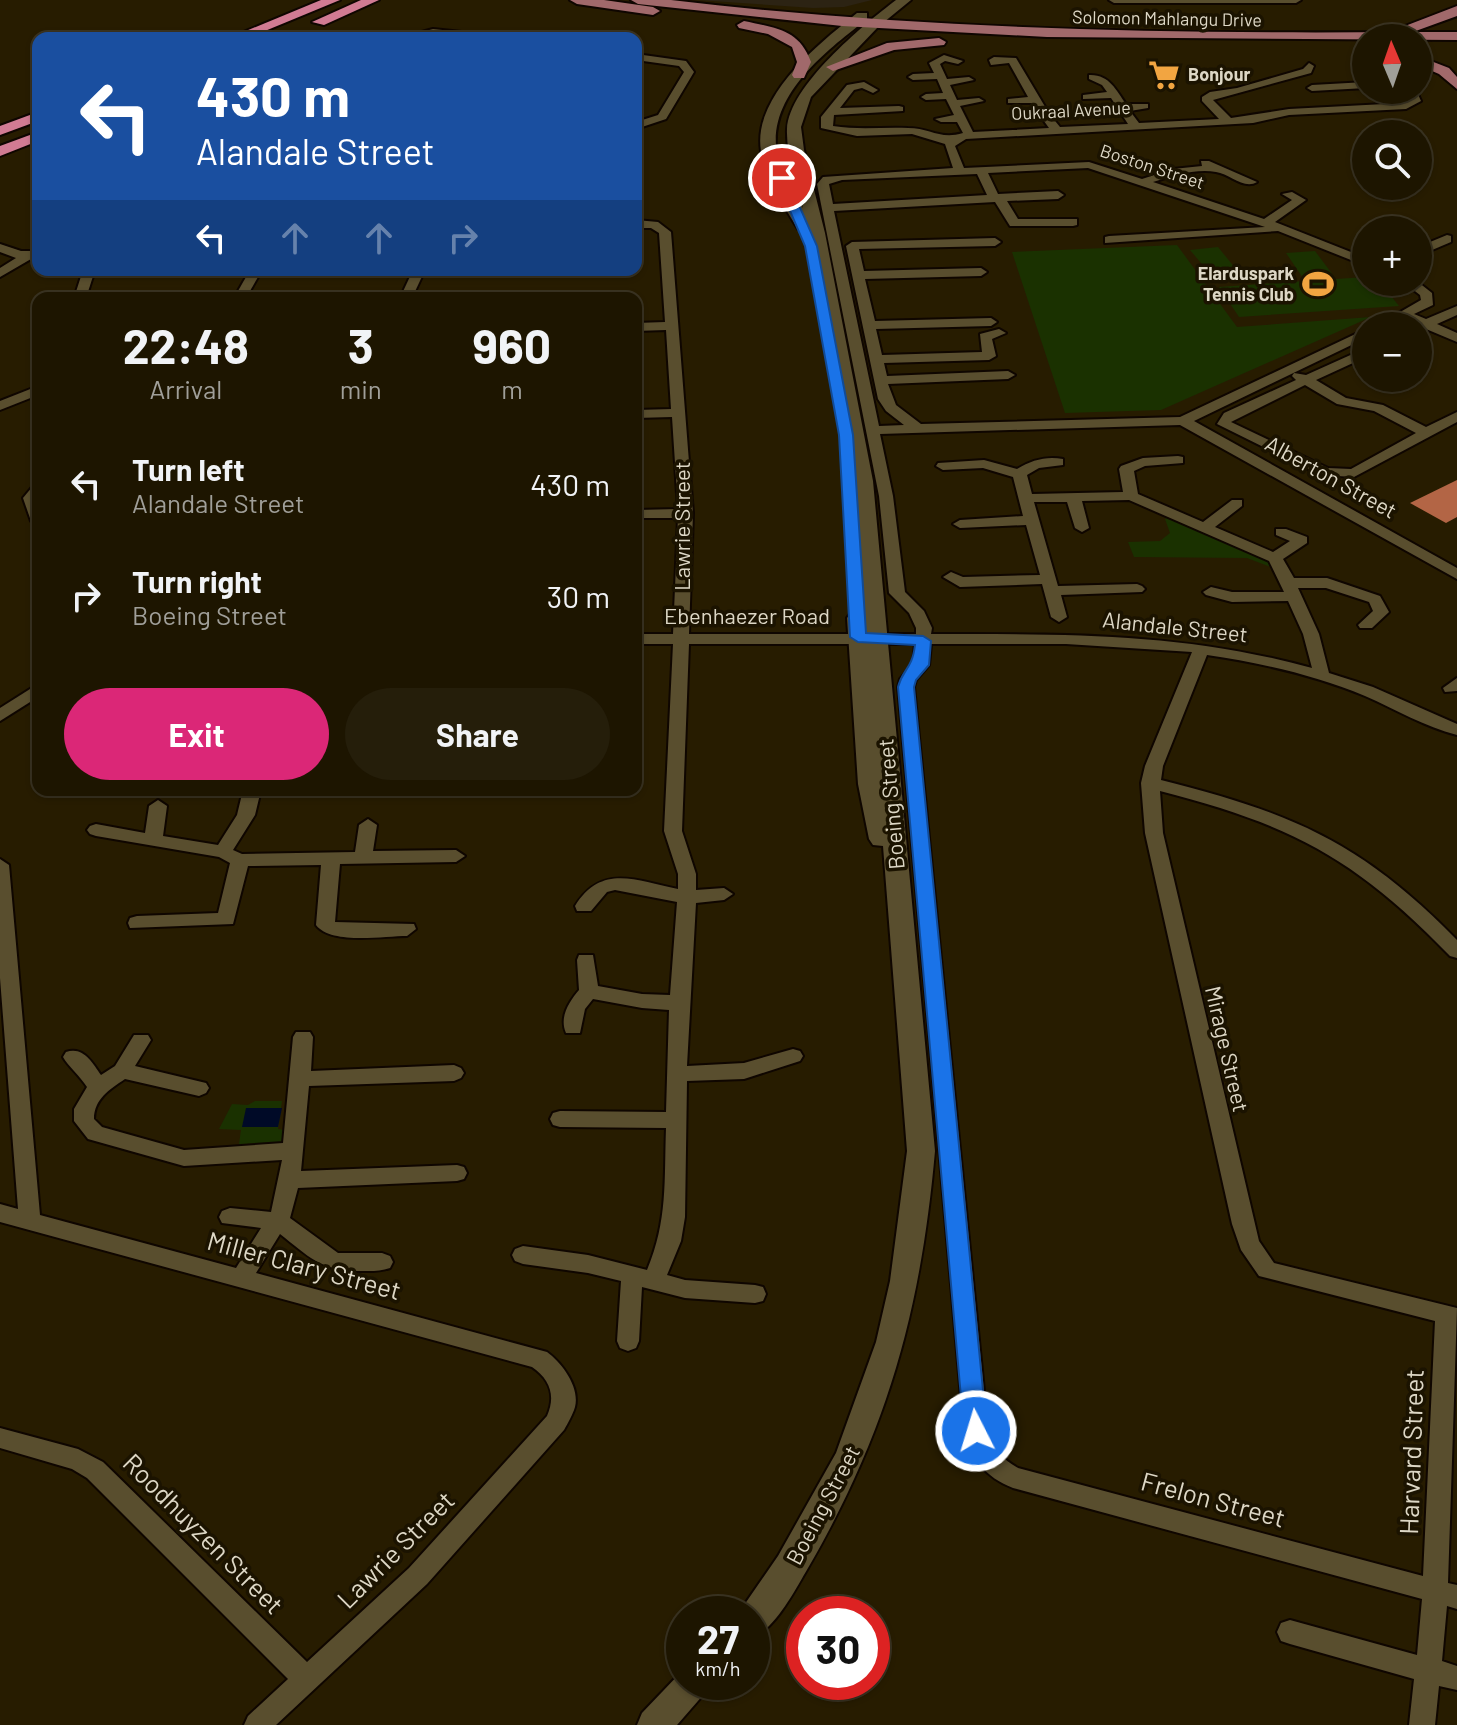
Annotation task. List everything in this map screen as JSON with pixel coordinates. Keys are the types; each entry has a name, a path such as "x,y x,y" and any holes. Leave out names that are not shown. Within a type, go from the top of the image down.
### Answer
{"highway":[{"path":"251,32 333,0"},
{"path":"307,27 372,0"},
{"path":"0,131 32,118"},
{"path":"0,151 32,138"}],"main road":[{"name":"Solomon Mahlangu Drive","path":"577,0 668,14 849,27"},
{"name":"Solomon Mahlangu Drive","path":"638,0 969,39 1206,48 1352,48"},
{"name":"Boeing Street","path":"770,1597 851,1459 886,1363 903,1302 916,1221 921,1151 890,785 866,637 846,435 807,234 768,150 768,120 785,90 849,27 883,0"},
{"name":"Boeing Street","path":"757,1596 823,1487 856,1416 891,1310 903,1236 909,1165 903,1031 888,874 870,784 863,481 817,233 796,150 794,127 804,96 869,29 904,0"},
{"path":"1428,24 1457,10"},
{"path":"668,14 756,27 784,37 798,45 803,54 804,62 799,75"},
{"name":"Solomon Mahlangu Drive","path":"869,29 1116,37 1352,37"},
{"name":"Solomon Mahlangu Drive","path":"1432,36 1457,36"},
{"path":"833,67 892,46 969,39"},
{"path":"1432,46 1457,45"},
{"path":"1432,66 1444,71 1457,85"},
{"path":"654,1725 676,1700"},
{"path":"672,1725 693,1700"}],"street":[{"path":"1114,0 1296,0"},
{"path":"642,58 687,65 689,72 662,117 642,124"},
{"path":"958,61 950,58 935,62 966,126"},
{"path":"995,63 994,60 1007,58 1016,67 1051,122"},
{"path":"1016,67 1035,66"},
{"path":"1227,120 1206,96 1241,91 1263,81 1307,71 1309,66"},
{"path":"913,77 969,80"},
{"path":"1093,77 1104,81 1135,126"},
{"path":"873,90 864,85 853,86 830,112 827,128 831,131 912,131 951,142 949,149 960,171"},
{"path":"1312,88 1352,86"},
{"path":"1087,97 1114,95"},
{"path":"926,97 979,101"},
{"path":"1012,101 1035,100"},
{"name":"Oukraal Avenue","path":"951,142 966,126 1051,122 1135,126 1258,119 1289,112 1410,104"},
{"path":"1123,108 1144,106"},
{"path":"830,112 899,109"},
{"path":"1028,124 1051,122 1065,109"},
{"path":"941,119 966,126 988,124"},
{"name":"Boston Street","path":"828,208 823,184 836,178 1089,165 1266,223 1352,257"},
{"path":"1143,182 1208,165 1251,182"},
{"path":"981,170 1014,223 1073,222"},
{"path":"923,641 924,628 919,614 897,593 886,496 828,208 1058,195"},
{"path":"1266,223 1294,197 1315,207"},
{"name":"Lawrie Street","path":"628,1341 643,1278 670,1241 674,1217 679,1003 687,897 687,874 673,831 686,513 674,326 665,232 654,225 642,224"},
{"path":"1109,240 1284,230"},
{"path":"1432,246 1447,239"},
{"path":"918,429 888,405 852,248 856,245 995,242"},
{"path":"0,248 32,255"},
{"path":"0,273 32,255"},
{"path":"859,275 981,272"},
{"path":"1412,312 1423,307 1429,299 1428,296"},
{"path":"1432,321 1457,310"},
{"path":"869,325 995,328 985,337 989,356 875,359"},
{"path":"642,327 674,326"},
{"path":"1432,329 1457,338"},
{"path":"871,430 1183,421 1352,340"},
{"path":"1352,358 1229,416 1224,424 1312,466 1338,475 1354,473 1457,416"},
{"path":"1285,371 1342,401 1384,410 1426,433"},
{"path":"880,380 1008,375"},
{"path":"0,406 32,393"},
{"path":"642,414 679,413"},
{"name":"Alberton Street","path":"1183,421 1457,574"},
{"path":"1131,496 1126,469 1143,462 1178,460"},
{"path":"943,466 984,464 1019,474 1035,464 1058,462"},
{"path":"1019,474 1059,617"},
{"path":"1027,498 1131,496 1274,558 1280,564 1311,634 1322,676"},
{"path":"1073,497 1082,528"},
{"path":"1206,527 1237,503"},
{"path":"642,514 686,513"},
{"path":"960,524 1033,520"},
{"path":"1274,558 1282,556 1302,540 1281,532"},
{"path":"951,577 960,582 1137,589"},
{"path":"1211,592 1232,597 1327,583 1375,599 1381,612 1366,625"},
{"name":"Ebenhaezer Road","path":"642,639 866,637"},
{"name":"Alandale Street","path":"866,637 923,641 1066,639 1202,648 1254,657 1322,676 1367,691 1457,730"},
{"name":"Boeing Street","path":"923,641 921,665 908,679 906,687 976,1431"},
{"name":"Mirage Street","path":"1202,648 1150,783 1154,833 1249,1244 1267,1270 1451,1316"},
{"path":"0,716 32,693"},
{"path":"1150,783 1247,810 1321,840 1374,873 1457,951"},
{"path":"223,852 246,815 251,796"},
{"path":"153,840 158,806"},
{"path":"363,858 368,825"},
{"path":"96,830 223,852 240,860 456,856"},
{"path":"331,859 325,925 336,931 407,929"},
{"path":"137,923 226,919 240,860"},
{"path":"0,865 30,1220"},
{"path":"584,906 601,887 615,884 687,897 724,894"},
{"path":"573,1028 576,1007 589,991 586,960"},
{"path":"589,991 642,1001 679,1003"},
{"path":"242,1278 278,1221 290,1180 303,1037"},
{"path":"141,1040 122,1071 98,1087 84,1109 84,1121 95,1133 184,1158 292,1151"},
{"path":"677,1074 744,1071 793,1056"},
{"path":"73,1057 83,1064 98,1087"},
{"path":"122,1071 199,1088"},
{"path":"300,1079 454,1073"},
{"path":"560,1119 677,1120"},
{"path":"290,1180 457,1173"},
{"name":"Miller Clary Street","path":"0,1213 539,1359 553,1369 559,1379 564,1405"},
{"path":"230,1217 278,1221 316,1252 337,1262 382,1262"},
{"path":"523,1255 588,1264 706,1292 755,1294"},
{"name":"Harvard Street","path":"1422,1725 1429,1669 1446,1594 1451,1316"},
{"name":"Lawrie Street","path":"257,1725 418,1576 556,1423 564,1405"},
{"name":"Frelon Street","path":"976,1431 986,1458 994,1467 1013,1477 1446,1594"},
{"name":"Roodhuyzen Street","path":"0,1438 78,1460 95,1470 306,1679"},
{"path":"1290,1632 1457,1678"}],"shaded area":[{"path":"697,0 872,0 844,7 813,8"}],"green space":[{"path":"1177,245 1237,327 1352,318 1352,325 1161,410 1065,413 1012,252"},
{"path":"1218,247 1240,274 1212,276 1190,250"},
{"name":"Elarduspark Tennis Club","path":"1315,251 1336,279 1352,278 1352,296 1391,296 1399,306 1239,317 1219,287 1305,281 1286,253"},
{"path":"1169,516 1268,561 1273,568 1247,558 1134,557 1128,542 1160,541 1170,533 1165,519"},
{"path":"255,1101 282,1101 278,1129 284,1130 282,1143 239,1144 241,1130 219,1129 232,1104 248,1105"}],"water":[{"path":"246,1108 282,1108 278,1127 242,1127"}],"building":[{"path":"1457,480 1457,517 1446,523 1410,503"}],"place":[{"name":"Bonjour","path":"1164,75"},
{"name":"Elarduspark Tennis Club","path":"1318,284"}],"route":[{"path":"782,178 811,246 846,435 858,637 923,641 921,665 908,679 906,687 976,1431"}]}
